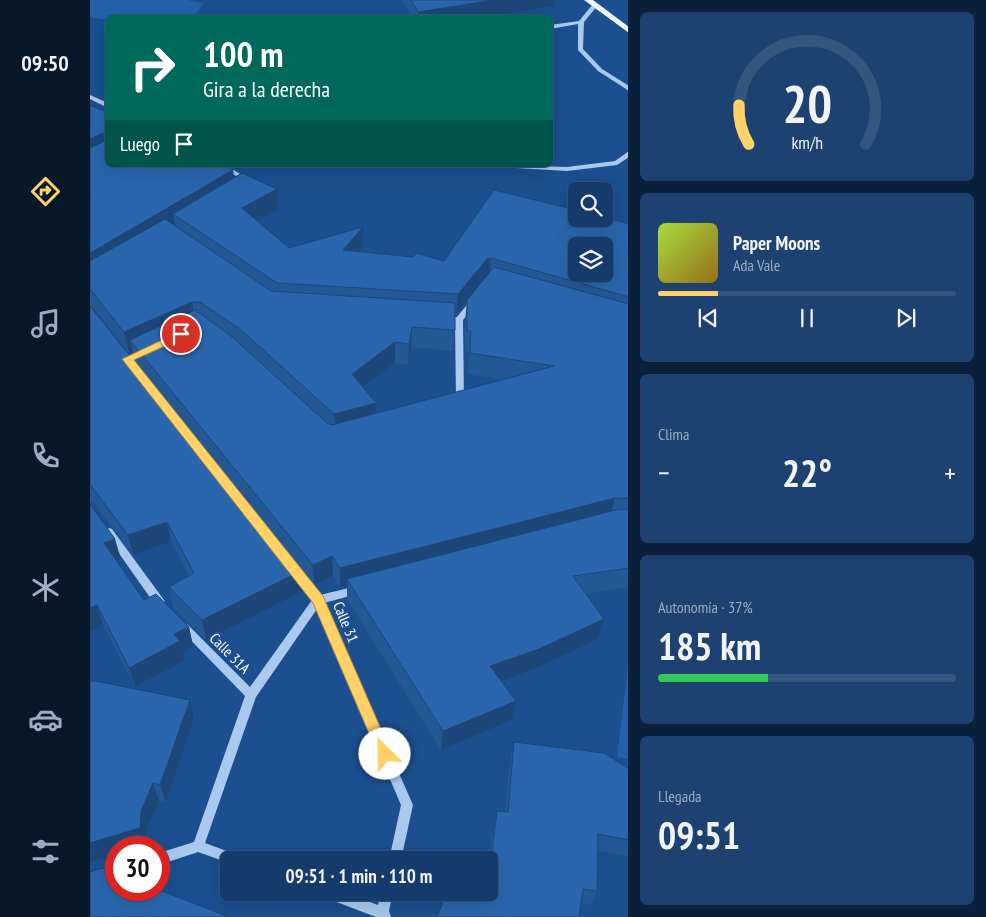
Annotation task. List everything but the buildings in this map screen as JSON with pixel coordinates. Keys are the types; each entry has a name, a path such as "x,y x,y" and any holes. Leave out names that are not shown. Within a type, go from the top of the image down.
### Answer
{"main road":[{"path":"592,3 628,32"}],"street":[{"path":"592,3 581,22 580,49 600,70 628,89"},
{"path":"553,27 581,22"},
{"path":"90,97 105,104"},
{"path":"534,167 567,169 617,163 628,153"},
{"path":"223,167 253,184 245,189"},
{"path":"451,408 460,406 459,320 477,298"},
{"path":"440,318 459,320"},
{"name":"Calle 31A","path":"101,521 171,615 251,695 198,846"},
{"name":"Calle 31","path":"288,561 318,600 407,805 397,851"},
{"path":"251,695 318,600 366,587"},
{"path":"170,856 198,846 220,854"},
{"path":"348,901 384,915 386,901"}],"shaded area":[{"path":"90,0 186,0 204,3 195,15 105,15 105,20 90,17"},
{"path":"628,666 628,759 617,757"}],"route":[{"path":"181,334 127,359 318,600 385,754"}]}
